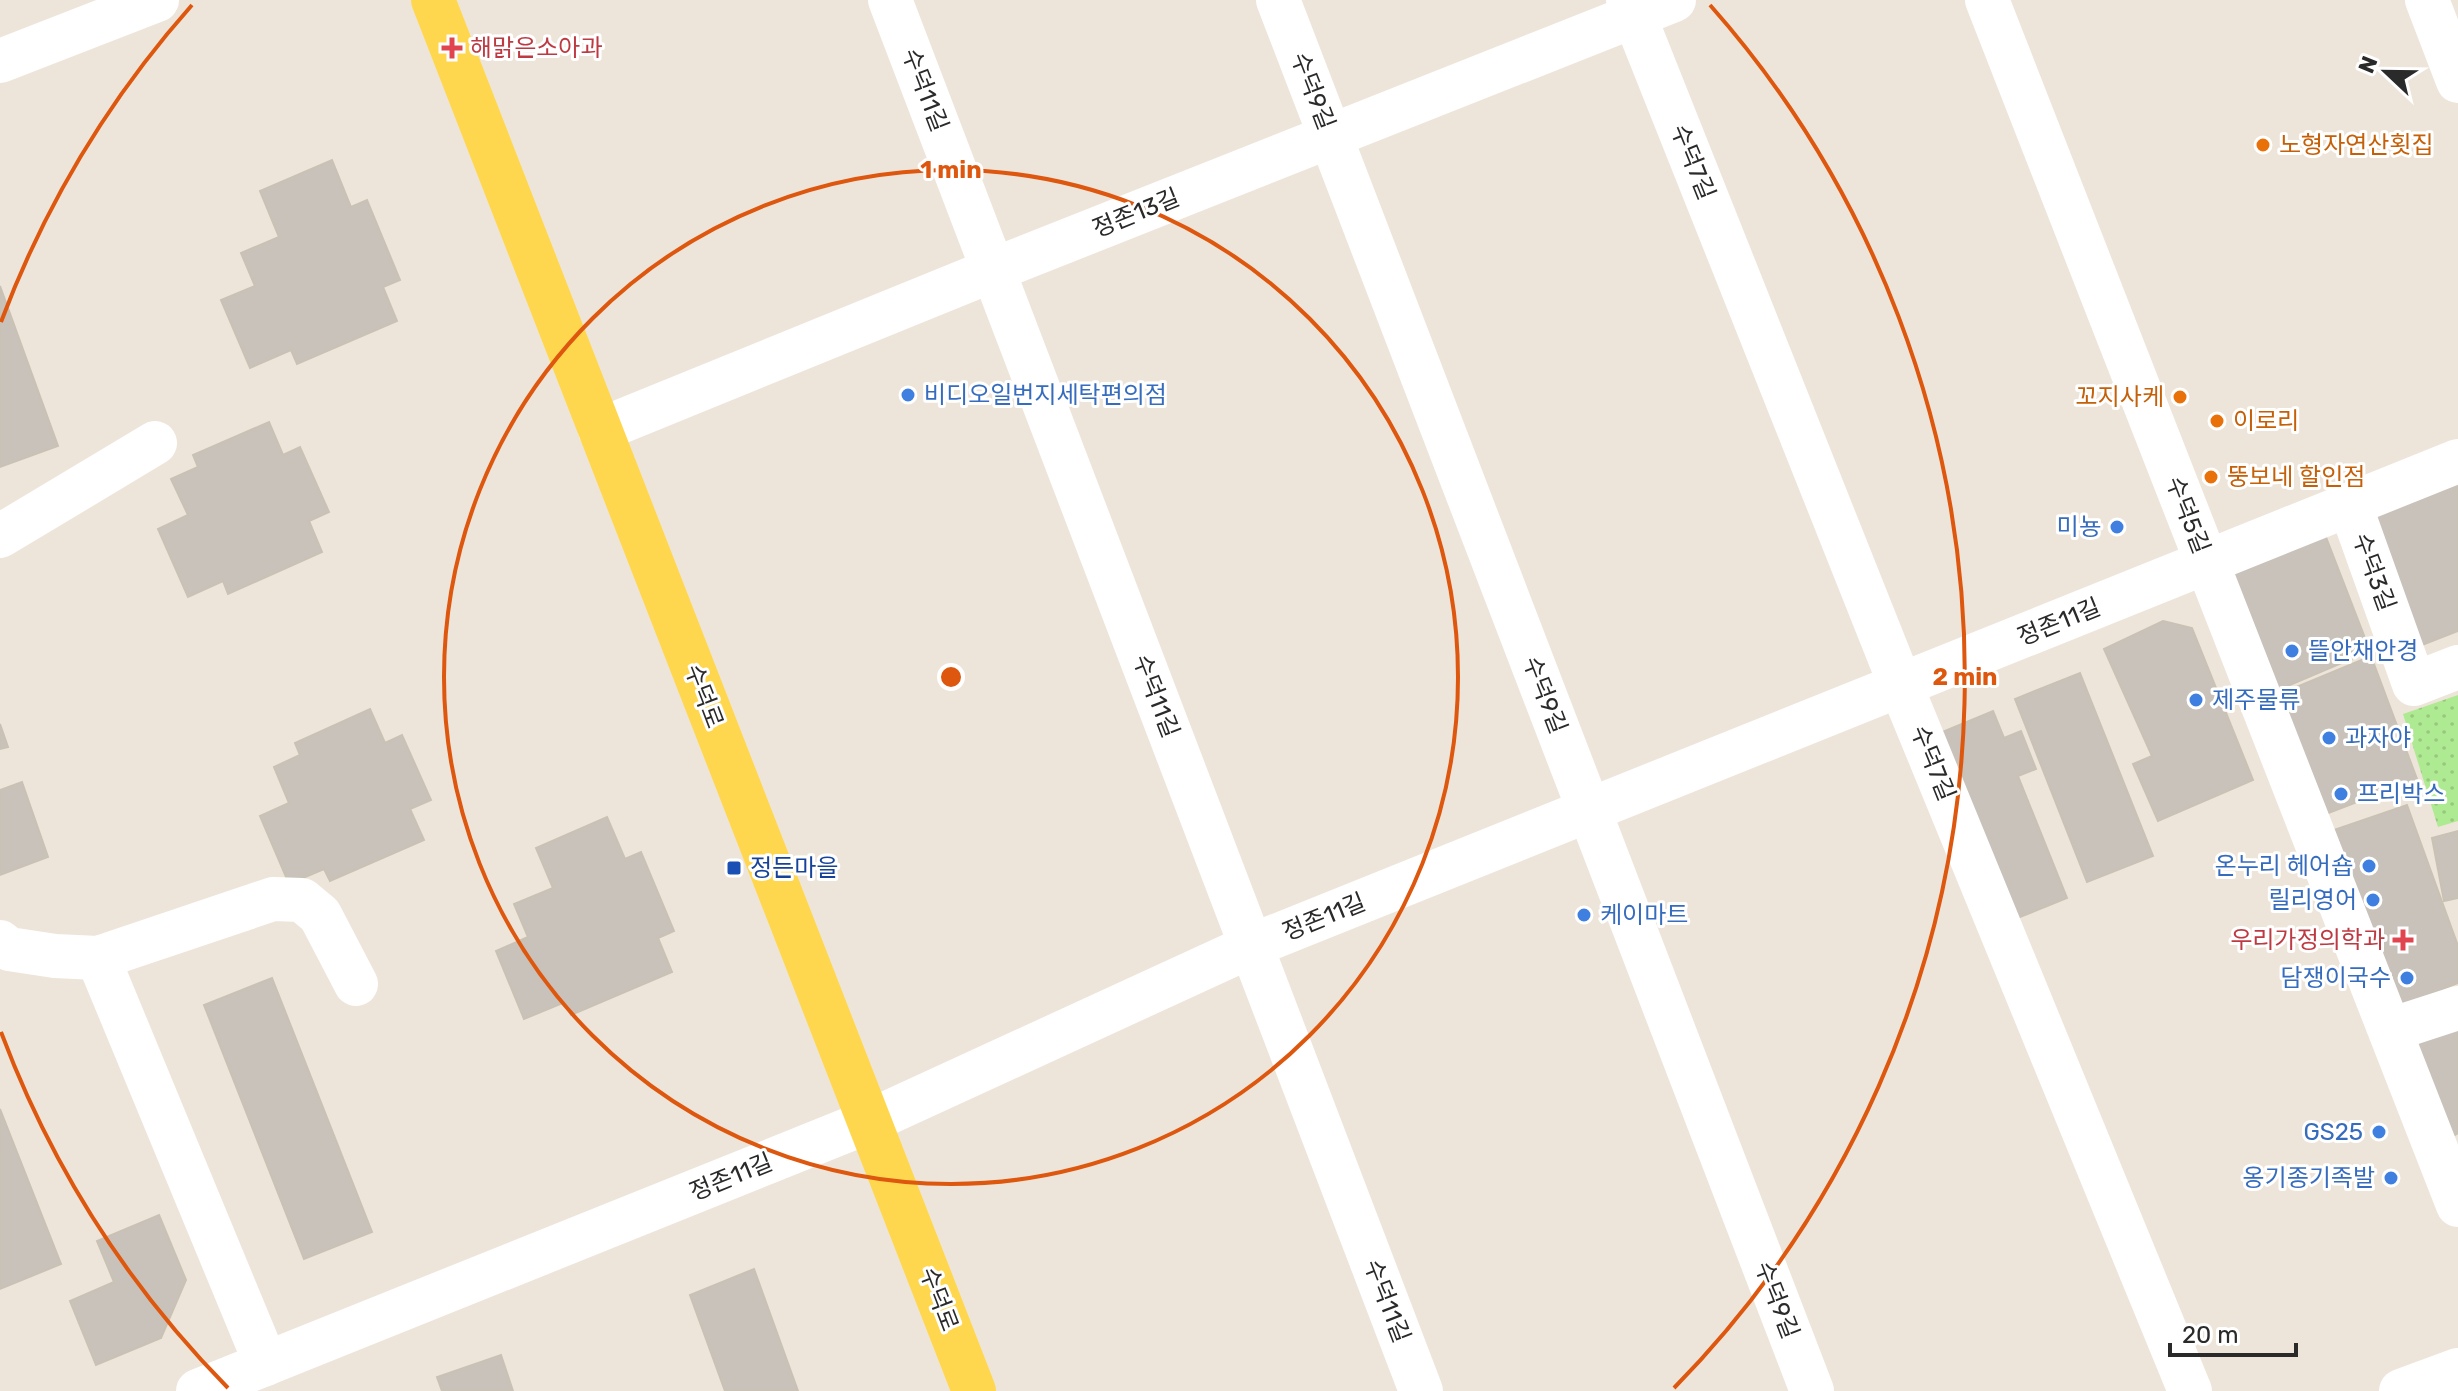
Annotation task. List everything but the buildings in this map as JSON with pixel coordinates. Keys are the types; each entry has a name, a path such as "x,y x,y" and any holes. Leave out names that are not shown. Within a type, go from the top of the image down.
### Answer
{"main road":[{"name":"수덕로","path":"433,0 974,1391"}],"street":[{"path":"0,61 157,0"},
{"name":"수덕11길","path":"890,0 1421,1391"},
{"name":"수덕9길","path":"1278,0 1812,1391"},
{"name":"수덕5길","path":"1987,0 2458,1205"},
{"path":"2427,0 2458,81"},
{"name":"정존13길","path":"600,430 1330,137 1646,5"},
{"name":"수덕7길","path":"1646,5 1901,686 2190,1391"},
{"path":"0,536 155,443"},
{"name":"정존11길","path":"198,1391 870,1121 1251,946 2458,461"},
{"name":"수덕3길","path":"2350,505 2414,684 2458,667"},
{"path":"0,942 9,949 98,958 273,899 302,900 320,915 356,984"},
{"path":"98,958 266,1364"},
{"path":"2390,1030 2458,1008"},
{"path":"2401,1391 2458,1370"}],"green space":[{"path":"2458,695 2458,821 2438,827 2403,714"}],"place":[{"name":"해맑은소아과","path":"452,48"},
{"name":"노형자연산횟집","path":"2263,145"},
{"name":"비디오일번지세탁편의점","path":"908,395"},
{"name":"꼬지사케","path":"2180,397"},
{"name":"이로리","path":"2217,421"},
{"name":"뚱보네 할인점","path":"2211,477"},
{"name":"미뇽","path":"2117,527"},
{"name":"뜰안채안경","path":"2292,651"},
{"name":"제주물류","path":"2196,700"},
{"name":"과자야","path":"2329,738"},
{"name":"프리박스","path":"2341,794"},
{"name":"온누리 헤어숍","path":"2369,866"},
{"name":"정든마을","path":"734,868"},
{"name":"릴리영어","path":"2373,900"},
{"name":"케이마트","path":"1584,915"},
{"name":"우리가정의학과","path":"2403,940"},
{"name":"담쟁이국수","path":"2407,978"},
{"name":"GS25","path":"2379,1132"},
{"name":"옹기종기족발","path":"2391,1178"}]}
